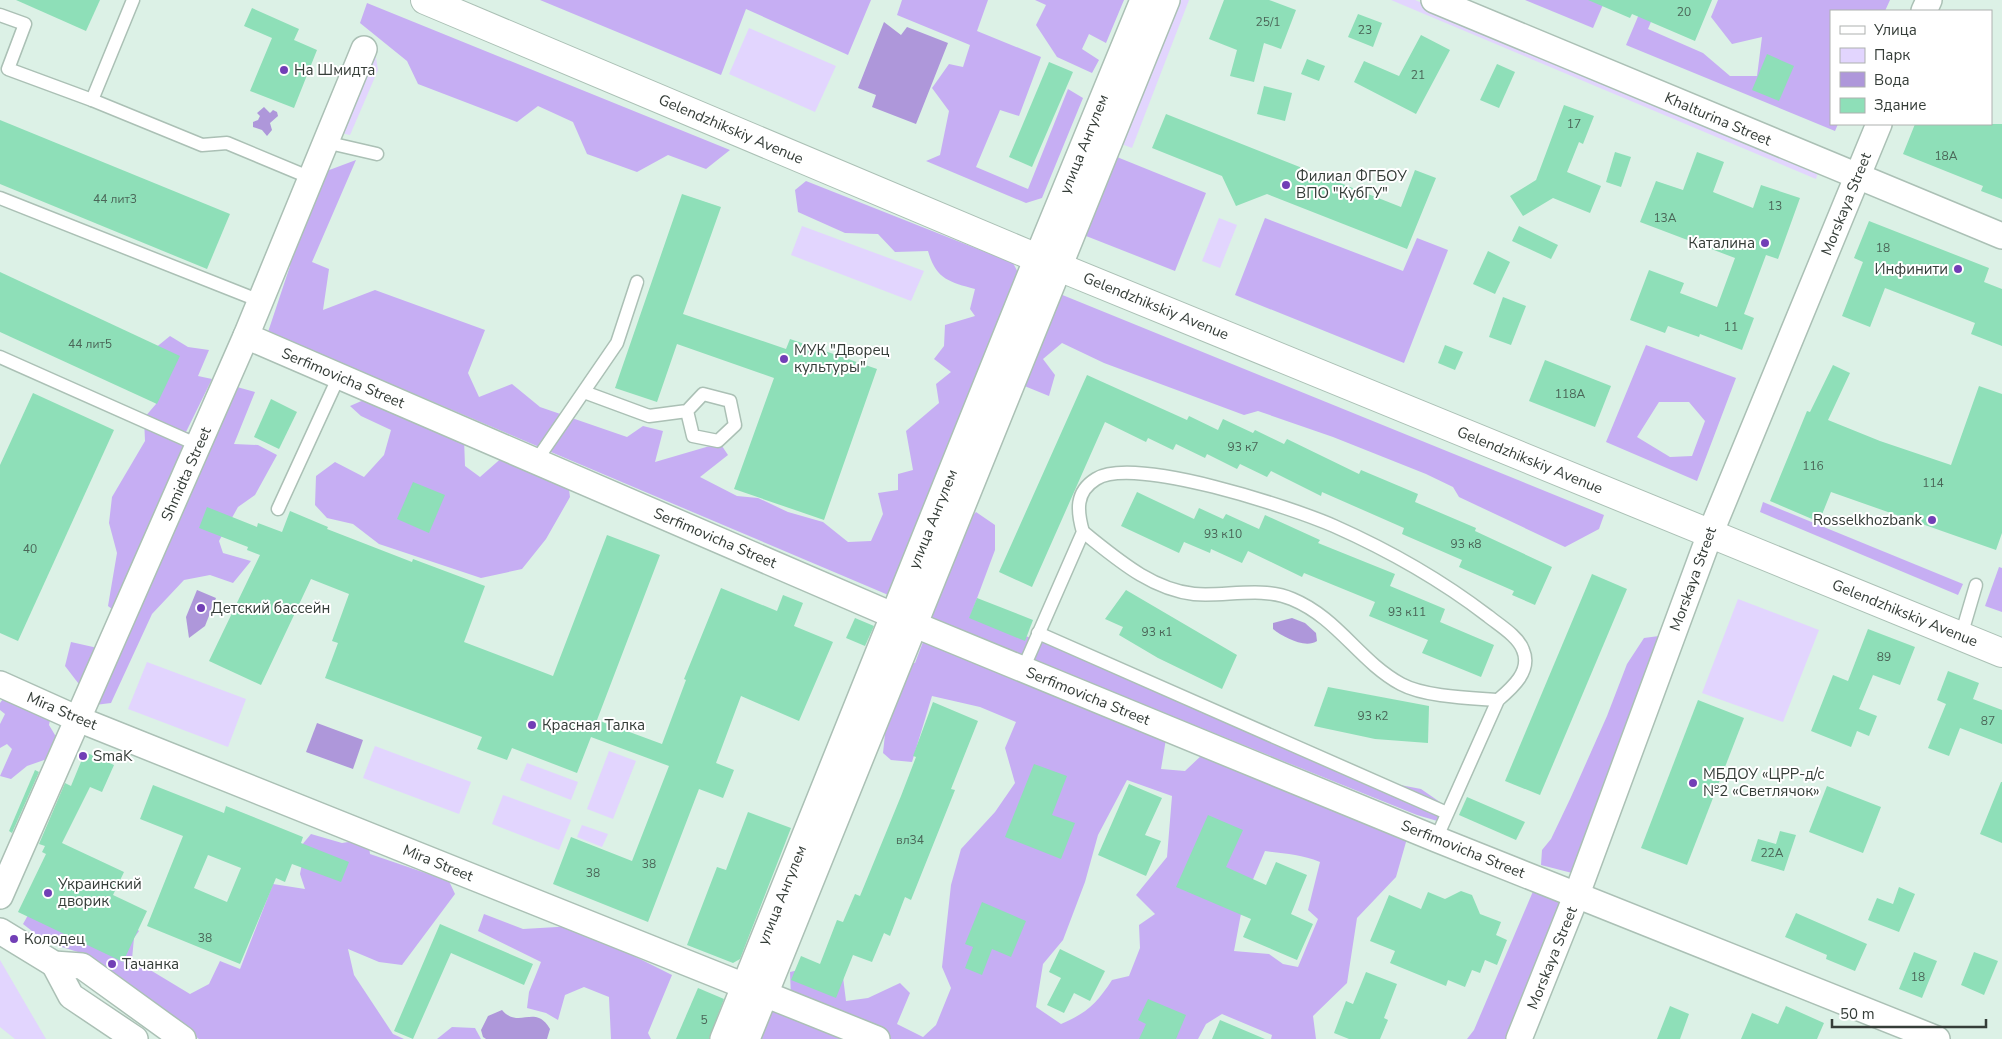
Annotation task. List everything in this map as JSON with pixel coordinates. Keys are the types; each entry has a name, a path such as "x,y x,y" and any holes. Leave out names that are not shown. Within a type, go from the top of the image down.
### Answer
{"main road":[{"name":"Gelendzhikskiy Avenue","path":"425,0 1048,262 2002,653"}],"street":[{"name":"улица Ангулем","path":"723,1039 755,990 1048,262 1144,0"},
{"name":"улица Ангулем","path":"1048,262 1167,0"},
{"name":"Khalturina Street","path":"1434,0 2002,236"},
{"name":"Shmidta Street","path":"0,896 246,336 364,49"},
{"name":"Morskaya Street","path":"1519,1039 1577,894 1710,534 1879,125"},
{"name":"Serfimovicha Street","path":"246,336 904,620 1436,839 1937,1039"},
{"name":"Mira Street","path":"1,687 877,1039"},
{"path":"0,931 54,964 82,966 183,1039"},
{"path":"54,964 71,996 135,1039"},
{"name":"улица Ангулем","path":"747,1039 755,990"}],"lane":[{"path":"92,100 133,0"},
{"path":"0,15 25,24 8,69 92,100 202,145 227,144 311,178"},
{"path":"325,142 377,154"},
{"path":"0,198 260,301"},
{"path":"536,461 617,343 637,282"},
{"path":"0,357 198,445"},
{"path":"278,510 339,376"},
{"path":"584,392 649,416 687,411"},
{"path":"1436,839 1498,700 1514,687 1524,669 1523,650 1510,634 1461,595 1395,556 1333,526 1255,498 1174,477 1120,473 1097,478 1081,493 1077,513 1083,532 1117,559 1156,585 1194,594 1252,592 1290,598 1326,618 1373,664 1402,685 1447,697 1498,700"},
{"path":"1023,669 1083,532"},
{"path":"1961,636 1976,586"},
{"path":"1038,633 1447,813"}],"green space":[{"path":"1173,0 1189,0 1132,148 1116,142"},
{"path":"1391,0 1415,0 1819,169 1816,179"},
{"path":"749,28 836,66 815,112 729,74"},
{"path":"375,52 378,70 350,135 341,133"},
{"path":"1219,218 1237,225 1220,268 1202,261"},
{"path":"802,226 924,271 911,301 791,255"},
{"path":"1738,599 1819,630 1783,722 1702,693"},
{"path":"147,662 246,699 228,747 128,709"},
{"path":"375,746 471,782 459,814 363,778"},
{"path":"609,751 636,761 613,819 587,809"},
{"path":"527,763 578,782 571,800 520,780"},
{"path":"503,795 571,820 559,850 492,824"},
{"path":"582,825 608,834 602,847 577,837"},
{"path":"0,960 46,1039 15,1039 0,1027"}],"shaded area":[{"path":"540,0 871,0 848,55 746,9 721,75"},
{"path":"902,0 988,0 977,31 1041,57 1019,116 1000,110 976,167 1028,189 1068,89 1083,98 1042,198 1026,203 926,161 940,155 949,111 932,88 949,64 963,67 970,45 897,15"},
{"path":"1035,0 1124,0 1106,43 1089,34 1082,49 1099,60 1092,73 1057,57 1036,25 1046,5"},
{"path":"1525,0 1605,0 1593,28"},
{"path":"1645,0 1660,0 1648,29 1703,53 1730,76 1757,76 1762,37 1732,44 1711,17 1718,0 1890,0 1885,10 1830,10 1830,125 1838,125 1835,131 1626,45"},
{"path":"367,3 730,150 706,169 668,155 637,172 587,154 573,122 538,106 517,122 418,84 407,61 360,23"},
{"path":"1112,155 1206,193 1175,271 1081,234"},
{"path":"356,160 312,262 329,269 323,310 375,290 485,330 468,373 479,397 512,384 540,407 627,437 643,426 663,431 655,462 720,443 728,455 700,477 737,496 758,498 788,512 823,522 848,542 871,541 883,514 878,493 898,490 898,474 913,470 906,431 939,403 936,384 951,372 934,359 944,346 945,325 975,316 970,309 975,289 945,278 935,268 928,251 895,252 878,234 845,233 798,212 795,190 806,181 1013,263 1022,280 893,597 268,332 290,266 292,240 324,172"},
{"path":"1265,218 1403,271 1417,238 1448,250 1404,363 1235,295"},
{"path":"1060,294 1604,515 1599,529 1565,547 1459,497 1453,487 1426,474 1333,437 1258,411 1244,415 1104,363 1062,343 1043,359 1055,375 1049,396 1022,385"},
{"path":"170,336 188,347 209,350 198,376 212,379 186,432 209,433 237,387 255,392 234,444 258,445 277,455 255,495 238,507 219,541 223,553 251,561 233,583 210,575 184,580 152,614 111,703 95,705 65,666 71,642 102,649 116,612 108,606 117,553 109,523 112,497 145,441 144,418 156,404 153,389 154,349"},
{"path":"1646,345 1736,378 1697,481 1606,442","holes":["1659,402 1689,402 1705,421 1692,456 1670,457 1637,437"]},
{"path":"366,399 464,439 465,466 480,477 505,455 568,481 570,497 546,539 522,569 481,578 379,544 353,524 327,518 315,505 316,476 335,462 364,477 384,455 391,430 361,416 350,406"},
{"path":"1763,502 1963,584 1958,595 1760,512"},
{"path":"976,512 995,525 995,550 970,617 1052,645 1390,783 1421,789 1450,809 1444,823 1417,815 926,617 960,529"},
{"path":"1999,567 2002,568 2002,612 1985,606"},
{"path":"1659,636 1572,873 1541,865 1542,850 1551,839 1571,797 1607,716 1627,664 1644,638"},
{"path":"923,642 1166,739 1161,769 1185,771 1203,754 1408,835 1396,877 1357,918 1347,983 1313,1016 1316,1039 1271,1039 1272,1035 1222,1014 1206,1024 1198,1039 752,1039 771,1008 791,999 790,972 820,965 843,977 846,1001 868,998 900,983 910,993 897,1024 923,1037 936,1025 951,988 942,967 951,885 961,849 995,812 1015,783 1005,748 1016,722 980,707 932,696 912,762 891,760 883,753 887,715 904,663 915,663","holes":["1127,780 1172,796 1167,857 1136,895 1155,914 1139,925 1140,948 1129,976 1112,980 1091,1006 1078,1016 1061,1024 1036,1007 1043,964 1063,940 1085,882 1098,835","1265,851 1300,856 1320,862 1308,910 1318,919 1298,967 1283,964 1269,954 1234,951 1243,903"]},
{"path":"6,695 52,710 49,725 55,735 67,741 47,759 27,766 11,779 0,776 12,749 7,744 0,748 0,724 5,714 0,710 0,703"},
{"path":"311,834 342,843 368,839 370,854 449,881 455,894 402,965 379,962 348,949 354,975 393,1034 404,1039 199,1039 160,1010 110,985 78,952 46,942 23,924 32,908 132,924 139,931 134,938 132,959 190,994 209,984 220,961 240,969 273,884 305,889 300,874 304,853 301,846"},
{"path":"1534,889 1566,898 1511,1039 1467,1039 1474,1030"},
{"path":"484,914 523,929 574,926 672,975 648,1033 651,1039 611,1039 609,997 584,987 565,995 558,1020 546,1013 527,1008 529,992 541,962 478,931"},
{"path":"452,1027 475,1028 481,1039 437,1039"}],"water":[{"path":"884,22 901,35 907,27 948,43 916,124 872,107 876,95 858,88"},
{"path":"264,107 270,113 273,110 277,112 278,116 270,123 272,130 267,136 262,130 253,127 253,122 258,120 260,116 257,113"},
{"name":"Детский бассейн","path":"197,590 216,598 205,626 189,638 186,617"},
{"path":"1292,618 1305,623 1316,633 1317,641 1306,644 1300,643 1273,629 1273,623"},
{"path":"317,723 363,740 353,769 306,752"},
{"path":"502,1010 515,1018 539,1018 550,1029 547,1039 486,1039 483,1037 481,1030 488,1016"}],"building":[{"path":"16,0 100,0 86,31"},
{"path":"1224,0 1269,0 1296,10 1281,49 1264,43 1254,82 1230,76 1237,50 1209,39"},
{"path":"1588,0 1712,0 1695,41 1632,14 1630,18"},
{"name":"На Шмидта","path":"252,8 299,29 294,40 317,50 294,108 250,91 272,38 244,26"},
{"path":"1358,14 1382,23 1373,47 1348,37"},
{"path":"1421,35 1450,50 1416,114 1354,82 1364,61 1399,76"},
{"path":"1767,54 1794,66 1779,101 1752,90"},
{"path":"1307,59 1325,66 1319,81 1301,74"},
{"path":"1049,62 1073,72 1032,167 1009,157"},
{"path":"1497,64 1515,72 1499,108 1480,100"},
{"path":"1264,86 1292,93 1285,121 1257,114"},
{"path":"1564,105 1594,116 1583,144 1579,142 1567,172 1601,186 1590,213 1553,198 1523,216 1510,196 1536,180"},
{"name":"Филиал ФГБОУ ВПО \"КубГУ\"","path":"1166,114 1401,207 1415,170 1436,178 1407,249 1267,194 1236,206 1222,176 1152,148"},
{"path":"0,120 230,214 207,269 0,184"},
{"path":"2002,124 2002,199 1981,191 1983,186 1903,154 1915,125"},
{"path":"1615,152 1631,157 1621,187 1606,182"},
{"path":"1697,152 1724,162 1713,192 1753,208 1761,185 1800,198 1778,259 1766,255 1744,314 1754,318 1742,350 1700,334 1699,337 1668,326 1665,333 1630,320 1649,270 1684,283 1680,293 1717,307 1735,258 1640,222 1656,181 1683,190"},
{"name":"МУК \"Дворец культуры\"","path":"682,194 721,207 683,314 786,349 790,339 877,369 824,520 734,489 774,378 677,344 657,402 615,388"},
{"path":"1869,221 1989,268 1984,282 2002,289 2002,346 1971,334 1975,323 1885,288 1870,327 1842,316 1863,262 1854,258"},
{"path":"1519,226 1558,245 1551,259 1512,241"},
{"path":"1488,251 1510,262 1495,294 1473,284"},
{"path":"0,272 180,356 157,404 0,332"},
{"path":"1503,297 1526,306 1511,345 1489,337"},
{"path":"1445,345 1463,352 1455,370 1438,363"},
{"path":"1545,360 1611,386 1595,427 1529,401"},
{"path":"1833,365 1850,373 1828,420 1880,441 1951,465 1979,386 2002,394 2002,533 1996,550 1831,492 1819,522 1770,501 1807,411 1810,412"},
{"path":"1087,375 1187,420 1189,416 1218,430 1223,419 1253,433 1255,430 1284,444 1287,439 1359,474 1361,470 1418,494 1415,502 1476,528 1475,531 1552,567 1535,605 1512,595 1514,591 1459,567 1462,560 1402,534 1404,528 1322,492 1321,496 1271,471 1267,477 1240,464 1237,469 1207,454 1205,458 1176,444 1173,450 1148,438 1146,442 1105,422 1032,587 999,572"},
{"path":"33,393 114,430 18,641 0,633 0,465"},
{"path":"271,399 297,412 279,449 254,437"},
{"path":"413,482 445,495 429,533 397,519"},
{"path":"1137,492 1194,519 1199,508 1223,519 1226,514 1259,529 1265,515 1320,540 1318,543 1395,574 1390,586 1445,609 1440,622 1494,645 1481,677 1422,653 1428,640 1369,616 1375,602 1304,573 1302,577 1248,551 1242,563 1211,549 1210,553 1184,542 1179,553 1121,526"},
{"path":"207,507 257,527 258,523 282,532 290,511 328,527 327,529 412,562 413,559 485,586 464,642 553,676 607,535 660,555 597,720 662,744 686,680 684,679 721,588 777,611 783,595 803,603 794,626 833,642 799,721 741,696 716,763 734,770 723,798 699,789 648,922 553,884 571,837 632,861 669,766 591,737 577,773 512,748 507,760 477,749 482,737 325,678 338,643 332,641 349,594 311,579 261,685 209,661 260,555 247,550 248,547 199,528"},
{"path":"1592,574 1627,589 1540,795 1505,781"},
{"path":"1126,590 1237,655 1222,689 1158,658 1119,635 1123,627 1105,619"},
{"path":"977,598 1033,620 1025,641 969,618"},
{"path":"855,618 874,626 865,646 846,638"},
{"path":"1868,629 1915,647 1900,685 1873,675 1859,709 1877,716 1869,736 1857,731 1851,747 1811,731 1833,675 1848,681"},
{"path":"1948,671 1979,683 1973,699 2002,710 2002,744 1960,728 1949,756 1928,748 1946,704 1937,700"},
{"path":"1328,687 1429,706 1428,743 1375,739 1314,726"},
{"name":"МБДОУ «ЦРР-д/с №2 «Светлячок»","path":"1698,700 1744,718 1687,865 1641,848"},
{"path":"933,702 978,721 951,789 955,790 911,900 905,897 890,936 884,933 872,962 853,955 836,998 791,980 801,956 820,964 837,920 843,922 855,894 860,896 916,757 913,756"},
{"path":"85,752 114,765 102,792 90,787 62,843 124,872 113,895 147,911 123,962 18,912 46,854 42,852 45,846 39,844 65,783 71,786"},
{"path":"1034,764 1067,776 1052,815 1075,823 1061,859 1005,837"},
{"path":"35,770 39,772 12,833 9,831"},
{"path":"2002,782 2002,843 1980,834"},
{"path":"1129,784 1162,798 1145,835 1161,841 1146,876 1098,855"},
{"path":"153,785 224,813 226,806 303,837 301,843 349,862 341,882 292,864 285,882 276,878 240,964 147,926 183,836 140,819","holes":["208,855 241,868 227,902 194,888"]},
{"path":"1827,786 1881,807 1863,853 1809,832"},
{"path":"1467,797 1525,822 1516,840 1459,815"},
{"path":"748,812 791,828 740,959 733,963 687,945 717,867 726,870"},
{"path":"1208,815 1243,830 1226,867 1266,885 1276,862 1307,875 1291,914 1313,924 1297,960 1243,937 1251,919 1176,887"},
{"path":"1780,831 1796,835 1784,871 1751,861 1758,839 1776,844"},
{"path":"1899,887 1915,894 1899,932 1868,920 1877,898 1893,904"},
{"path":"1461,891 1472,895 1480,914 1501,922 1496,935 1507,940 1497,965 1485,960 1480,973 1472,970 1465,987 1448,980 1446,986 1390,963 1395,951 1370,941 1389,895 1421,909 1428,892 1445,899"},
{"path":"982,902 1026,921 1011,957 992,949 982,975 965,968 973,947 965,944"},
{"path":"1796,913 1867,944 1855,971 1826,959 1827,955 1785,937"},
{"path":"440,924 533,964 524,985 451,953 413,1039 394,1031"},
{"path":"1060,949 1105,971 1090,1001 1074,993 1064,1013 1047,1005 1061,978 1049,972"},
{"path":"1914,952 1937,961 1922,998 1899,989"},
{"path":"1974,952 1998,961 1984,995 1961,985"},
{"path":"1366,972 1397,984 1384,1018 1388,1020 1380,1039 1349,1039 1334,1033 1346,1001 1353,1004"},
{"path":"698,988 724,999 709,1039 676,1039"},
{"path":"1148,999 1186,1015 1176,1039 1139,1039 1146,1024 1138,1020"},
{"path":"1670,1006 1689,1014 1680,1039 1657,1039"},
{"path":"1786,1006 1824,1023 1817,1039 1741,1039 1752,1013 1778,1024"},
{"path":"1220,1020 1265,1039 1212,1039"}],"place":[{"name":"На Шмидта","path":"284,70"},
{"name":"Филиал ФГБОУ ВПО \"КубГУ\"","path":"1286,185"},
{"name":"Каталина","path":"1765,243"},
{"name":"Инфинити","path":"1958,269"},
{"name":"МУК \"Дворец культуры\"","path":"784,359"},
{"name":"Rosselkhozbank","path":"1932,520"},
{"name":"Детский бассейн","path":"201,608"},
{"name":"Красная Талка","path":"532,725"},
{"name":"SmaK","path":"83,756"},
{"name":"МБДОУ «ЦРР-д/с №2 «Светлячок»","path":"1693,783"},
{"name":"Украинский дворик","path":"48,893"},
{"name":"Колодец","path":"14,939"},
{"name":"Тачанка","path":"112,964"}]}
